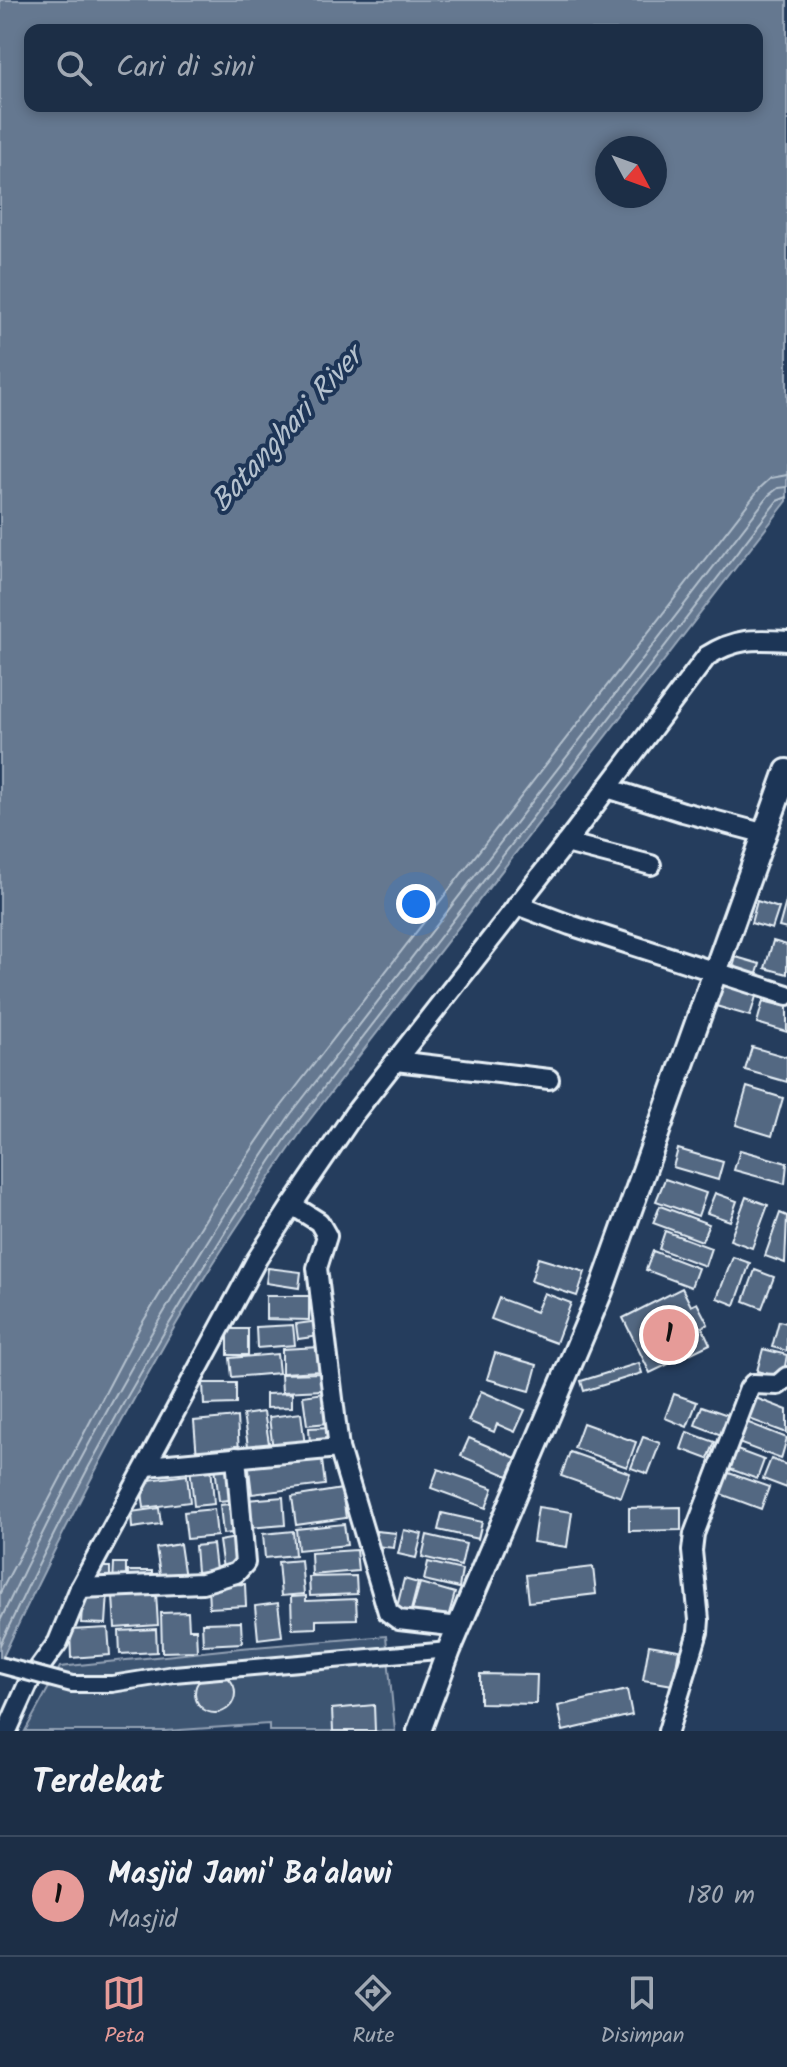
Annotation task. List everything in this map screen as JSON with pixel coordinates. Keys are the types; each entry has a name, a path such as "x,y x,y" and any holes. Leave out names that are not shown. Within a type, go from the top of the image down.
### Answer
{"street":[{"path":"7,1731 29,1682 58,1642 80,1588 257,1259 354,1114 566,843 707,656 725,644 749,639 787,641"},
{"path":"419,1731 449,1650 601,1291 787,771"},
{"path":"607,788 766,834"},
{"path":"566,843 651,865"},
{"path":"517,905 787,995"},
{"path":"396,1061 549,1079"},
{"path":"292,1205 319,1222 327,1236 317,1268 339,1448 388,1612 399,1620 459,1627"},
{"path":"668,1731 698,1632 692,1551 698,1519 749,1389 753,1384 778,1385 787,1377"},
{"path":"147,1466 339,1448"},
{"path":"80,1588 202,1583 236,1573 245,1563 236,1457"},
{"path":"0,1665 72,1684 112,1684 174,1674 449,1650"}],"shaded area":[{"path":"386,1636 395,1731 269,1731 269,1724 165,1731 25,1731 60,1667"}],"water":[{"name":"Batanghari River","path":"0,0 787,0 787,501 305,1126 200,1285 80,1500 0,1663"}],"building":[{"path":"787,898 787,929 779,927"},
{"path":"757,901 779,908 772,929 751,923"},
{"path":"773,941 787,945 787,974 765,968"},
{"path":"736,957 760,964 755,980 731,974"},
{"path":"723,980 758,990 750,1016 716,1006"},
{"path":"763,1001 787,1007 787,1032 757,1023"},
{"path":"752,1047 787,1057 787,1082 745,1070"},
{"path":"747,1087 783,1098 772,1136 736,1125"},
{"path":"678,1149 723,1162 718,1180 673,1167"},
{"path":"740,1150 787,1163 785,1184 734,1170"},
{"path":"665,1179 706,1193 698,1216 656,1201"},
{"path":"715,1193 737,1201 730,1221 707,1213"},
{"path":"746,1197 768,1205 752,1248 730,1240"},
{"path":"660,1206 709,1224 702,1241 653,1223"},
{"path":"780,1213 787,1216 785,1263 765,1256"},
{"path":"665,1231 711,1248 705,1266 659,1249"},
{"path":"653,1251 698,1268 691,1287 646,1270"},
{"path":"733,1257 750,1263 735,1305 717,1298"},
{"path":"538,1258 585,1272 577,1296 531,1281"},
{"path":"268,1268 301,1272 299,1288 266,1283"},
{"path":"755,1270 774,1277 762,1308 744,1301"},
{"path":"682,1288 691,1306 697,1303 708,1324 702,1327 710,1344 650,1373 623,1318"},
{"path":"544,1293 571,1303 556,1343 491,1319 499,1298 536,1312"},
{"path":"266,1296 309,1296 309,1320 266,1319"},
{"path":"319,1321 320,1336 298,1339 296,1324"},
{"path":"779,1321 787,1323 787,1351 772,1347"},
{"path":"293,1325 295,1345 257,1348 256,1327"},
{"path":"228,1329 248,1329 248,1355 228,1355"},
{"path":"320,1347 321,1371 282,1373 282,1349"},
{"path":"763,1349 787,1355 783,1378 757,1371"},
{"path":"495,1353 537,1365 530,1391 487,1379"},
{"path":"277,1354 279,1373 232,1377 230,1358"},
{"path":"639,1363 642,1373 584,1391 581,1381"},
{"path":"323,1373 323,1390 282,1392 281,1374"},
{"path":"203,1383 236,1383 236,1404 204,1405"},
{"path":"481,1391 525,1410 515,1432 497,1424 494,1432 468,1421"},
{"path":"292,1393 292,1407 266,1408 266,1394"},
{"path":"324,1393 328,1423 307,1425 303,1396"},
{"path":"674,1394 697,1402 687,1427 665,1418"},
{"path":"753,1397 787,1410 787,1433 744,1417"},
{"path":"702,1406 731,1416 724,1436 695,1425"},
{"path":"264,1412 270,1449 249,1452 243,1415"},
{"path":"301,1413 305,1446 273,1450 269,1417"},
{"path":"237,1417 239,1453 197,1457 194,1421"},
{"path":"741,1420 787,1438 781,1459 733,1441"},
{"path":"583,1423 636,1442 627,1467 574,1448"},
{"path":"330,1427 331,1443 310,1444 309,1428"},
{"path":"687,1432 715,1442 708,1459 681,1449"},
{"path":"643,1437 660,1443 648,1474 631,1468"},
{"path":"469,1438 516,1458 508,1476 461,1456"},
{"path":"737,1450 764,1460 757,1479 730,1469"},
{"path":"321,1452 325,1485 252,1494 248,1461"},
{"path":"570,1452 630,1473 621,1497 561,1476"},
{"path":"771,1459 787,1465 787,1488 763,1479"},
{"path":"235,1463 239,1499 219,1501 215,1466"},
{"path":"211,1465 214,1504 194,1506 190,1466"},
{"path":"438,1469 493,1488 486,1508 431,1488"},
{"path":"726,1472 769,1487 761,1509 718,1493"},
{"path":"187,1475 190,1502 144,1508 141,1481"},
{"path":"342,1489 346,1518 296,1525 292,1497"},
{"path":"283,1497 285,1525 248,1528 246,1500"},
{"path":"239,1503 242,1532 223,1534 220,1505"},
{"path":"538,1507 572,1512 567,1547 533,1542"},
{"path":"681,1507 681,1530 629,1531 629,1508"},
{"path":"159,1508 161,1524 132,1528 131,1512"},
{"path":"214,1509 217,1536 187,1539 184,1512"},
{"path":"442,1513 482,1522 478,1539 438,1530"},
{"path":"344,1524 347,1545 298,1550 296,1529"},
{"path":"404,1530 422,1534 416,1558 398,1554"},
{"path":"293,1531 295,1555 265,1558 263,1534"},
{"path":"376,1531 396,1533 394,1548 375,1546"},
{"path":"427,1535 466,1544 461,1566 422,1557"},
{"path":"236,1538 240,1566 223,1569 219,1541"},
{"path":"180,1544 185,1578 161,1581 156,1548"},
{"path":"213,1544 216,1570 197,1572 195,1546"},
{"path":"356,1550 358,1571 312,1575 311,1553"},
{"path":"301,1560 304,1594 281,1596 278,1562"},
{"path":"428,1562 462,1570 459,1588 424,1580"},
{"path":"114,1563 126,1563 126,1584 113,1584"},
{"path":"94,1567 110,1567 110,1583 94,1583"},
{"path":"593,1567 596,1594 529,1602 526,1575"},
{"path":"128,1571 152,1571 152,1583 128,1583"},
{"path":"356,1576 357,1594 310,1596 309,1577"},
{"path":"404,1579 418,1583 410,1614 396,1611"},
{"path":"420,1583 455,1593 446,1624 411,1614"},
{"path":"245,1584 246,1606 209,1608 208,1585"},
{"path":"83,1591 108,1592 106,1624 81,1623"},
{"path":"156,1593 158,1625 115,1628 113,1596"},
{"path":"306,1596 306,1601 356,1599 357,1619 316,1620 316,1628 292,1629 291,1597"},
{"path":"278,1603 282,1636 258,1639 255,1606"},
{"path":"188,1612 189,1629 196,1629 197,1651 162,1652 161,1613"},
{"path":"241,1622 242,1643 203,1645 202,1623"},
{"path":"108,1628 110,1655 71,1658 70,1630"},
{"path":"156,1629 157,1652 120,1654 119,1631"},
{"path":"649,1645 679,1650 673,1685 643,1680"},
{"path":"215,1673 229,1679 235,1693 229,1707 215,1713 201,1707 195,1693 201,1679"},
{"path":"480,1674 537,1675 536,1704 480,1703"},
{"path":"627,1690 632,1715 563,1731 558,1706"},
{"path":"374,1705 375,1731 333,1731 332,1709"}],"place":[{"name":"Masjid Jami' Ba'alawi","path":"669,1335"}]}
